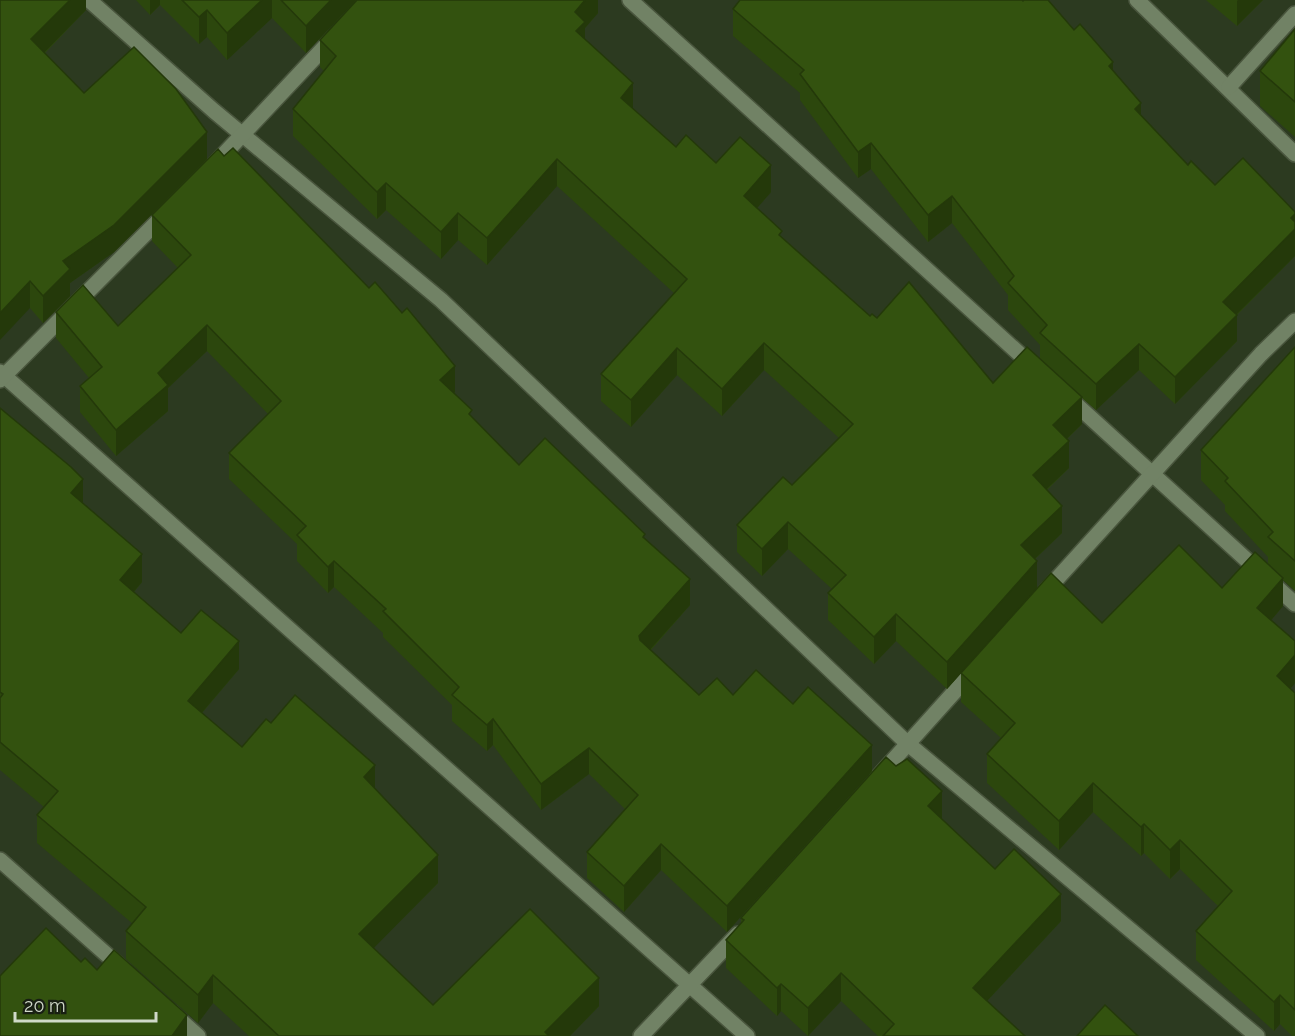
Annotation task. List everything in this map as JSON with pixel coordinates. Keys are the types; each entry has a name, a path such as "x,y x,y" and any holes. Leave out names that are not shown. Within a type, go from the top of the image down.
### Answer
{"street":[{"path":"89,0 244,135 441,300 908,743 1257,1036"},
{"path":"630,0 1295,604"},
{"path":"1137,0 1229,87 1295,154"},
{"path":"1229,87 1295,14"},
{"path":"202,177 244,135 345,25"},
{"path":"178,202 1,376 747,1036"},
{"path":"1034,605 1260,354 1295,321"},
{"path":"869,786 986,657"},
{"path":"0,860 138,982"},
{"path":"641,1036 692,986 746,925"},
{"path":"155,998 198,1036"}],"building":[{"path":"0,0 70,0 31,39 84,93 134,47 176,89 207,132 114,225 63,261 70,269 43,296 30,281 0,313"},
{"path":"182,0 262,0 227,33 207,10 199,17"},
{"path":"281,0 331,0 306,26"},
{"path":"357,0 585,0 575,12 585,22 576,31 633,83 621,98 676,147 686,135 716,163 740,137 771,165 744,196 782,231 779,235 870,316 872,314 877,318 909,282 993,383 1027,347 1082,397 1053,425 1069,441 1033,475 1062,506 1021,545 1037,561 947,662 896,614 874,637 828,593 846,575 788,522 762,549 737,525 783,477 792,485 853,424 764,343 722,389 677,348 631,400 601,374 687,279 557,159 487,238 458,213 441,232 386,183 377,192 293,109 336,56 320,40"},
{"path":"740,0 1048,0 1074,30 1080,24 1113,62 1109,66 1141,103 1135,109 1188,165 1191,161 1215,185 1243,158 1295,212 1291,218 1295,222 1295,229 1223,302 1237,315 1175,377 1139,344 1096,384 1040,333 1047,325 1008,283 1014,276 952,196 928,215 871,143 858,152 800,74 804,70 733,9"},
{"path":"1295,29 1295,102 1260,71"},
{"path":"233,148 369,288 375,282 402,313 407,308 455,366 440,380 472,410 469,414 519,465 545,438 645,534 643,537 690,579 639,636 640,640 699,695 717,678 733,695 756,670 793,704 808,687 872,745 727,906 661,844 624,886 587,852 638,795 589,748 541,784 493,719 487,725 452,695 459,687 383,611 386,609 334,561 328,567 297,535 306,526 229,453 281,401 207,325 158,373 168,385 116,430 80,386 102,367 56,312 83,285 118,326 191,255 152,215 218,149 224,156"},
{"path":"1295,347 1295,561 1268,537 1273,532 1225,481 1228,478 1201,450"},
{"path":"0,408 83,479 71,493 142,554 120,580 181,633 201,610 239,641 188,701 242,747 266,719 271,723 295,695 375,765 364,777 438,855 359,934 433,1005 530,909 599,978 545,1032 547,1036 279,1036 213,975 198,995 126,931 146,907 37,815 58,791 0,742 0,698 3,694 0,692"},
{"path":"1179,545 1222,588 1255,552 1283,578 1257,608 1295,641 1295,655 1277,676 1295,693 1295,1010 1280,995 1274,1002 1196,931 1232,891 1180,840 1170,850 1144,824 1141,827 1093,783 1059,821 987,754 1015,723 961,673 1051,573 1102,623"},
{"path":"886,757 896,766 907,759 942,791 928,806 995,869 1014,849 1061,894 973,988 1025,1036 883,1036 894,1024 841,973 808,1008 781,984 777,988 726,940 744,920 741,918"},
{"path":"46,928 81,962 85,958 97,970 114,950 187,1015 172,1036 0,1036 0,976"},
{"path":"1105,1005 1138,1036 1077,1036"}]}
